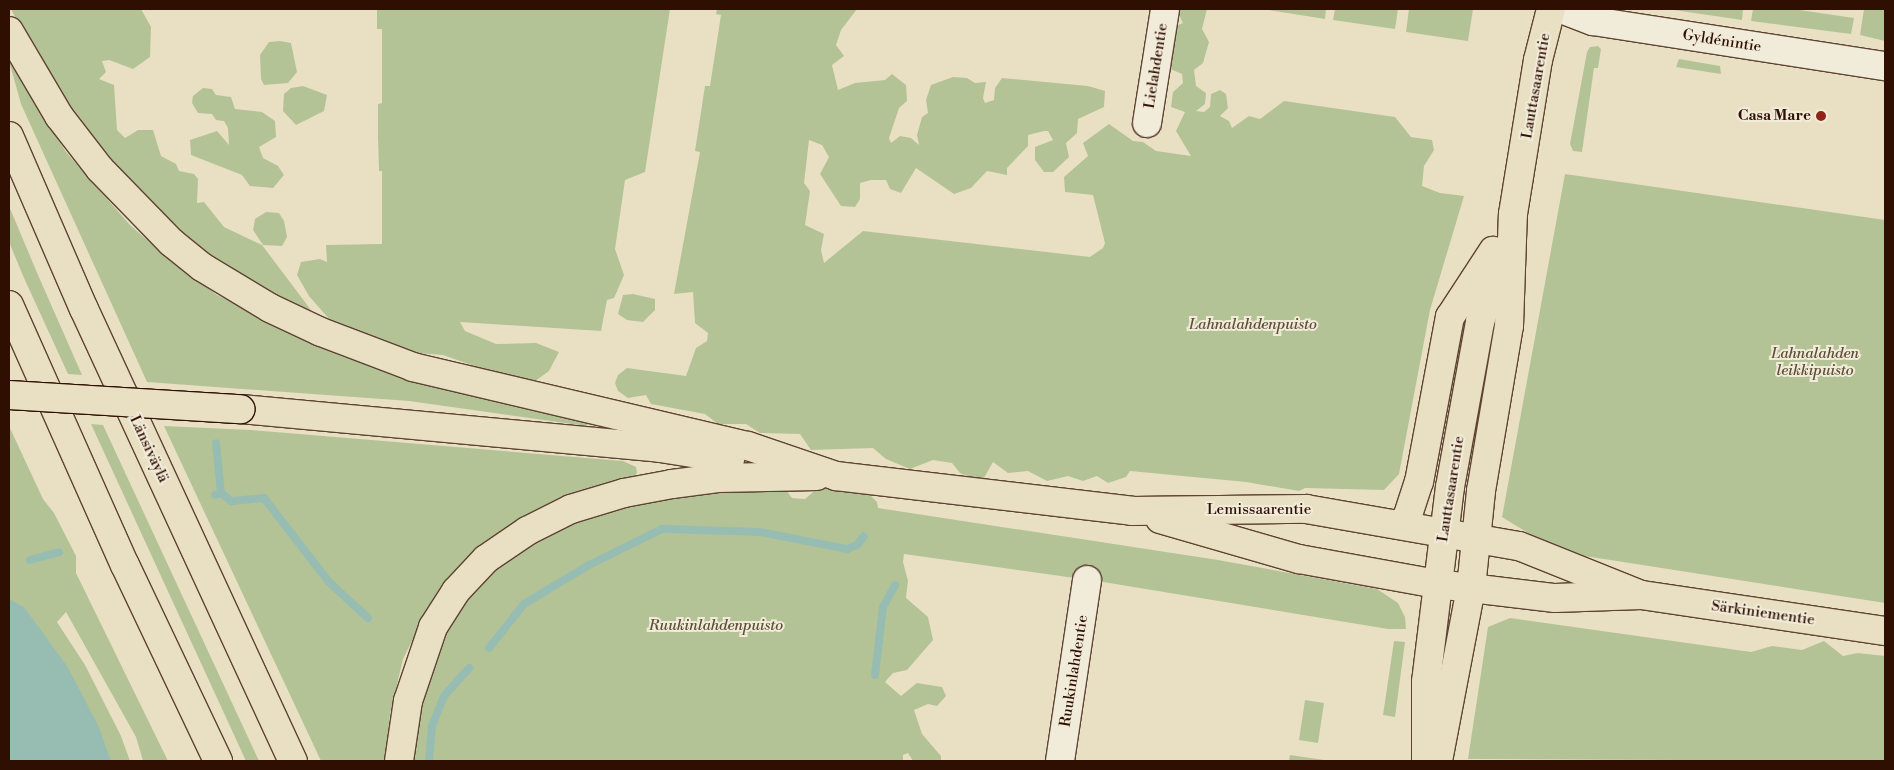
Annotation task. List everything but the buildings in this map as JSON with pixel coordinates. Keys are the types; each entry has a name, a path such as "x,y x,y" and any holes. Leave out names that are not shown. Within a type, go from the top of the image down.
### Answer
{"main road":[{"name":"Lauttasaarentie","path":"1426,761 1426,682 1444,532 1480,322 1511,223 1538,60 1551,9"},
{"path":"9,30 59,116 100,170 171,242 202,267 270,308 321,332 413,367 748,446 836,476"},
{"name":"Länsiväylä","path":"9,136 84,309 292,761"},
{"name":"Lauttasaarentie","path":"1401,525 1408,515 1419,482 1450,317 1511,223"},
{"name":"Lauttasaarentie","path":"1438,761 1471,588 1476,537 1509,326 1511,223"},
{"path":"9,305 218,761"},
{"path":"9,318 30,354"},
{"path":"9,394 241,409 660,448 836,476"},
{"path":"399,761 408,701 434,627 456,591 480,566 527,531 571,510 624,494 672,484 718,478 836,476"},
{"name":"Lemissaarentie","path":"836,476 1132,511 1306,508 1444,532"},
{"name":"Lemissaarentie","path":"1132,511 1299,559 1437,584"},
{"name":"Särkiniementie","path":"1444,532 1476,537 1544,554 1641,595"},
{"name":"Särkiniementie","path":"1437,584 1555,598 1641,595 1885,631"}],"street":[{"name":"Lielahdentie","path":"1147,123 1165,9"},
{"name":"Gyldénintie","path":"1561,9 1593,21 1885,66"},
{"name":"Ruukinlahdentie","path":"1060,761 1086,580"}],"green space":[{"path":"11,9 141,9 151,27 150,57 133,69 109,60 102,61 106,72 99,79 114,85 117,130 125,138 138,130 153,130 161,156 176,164 179,171 194,174 198,179 197,203 204,202 224,227 262,245 311,310 255,288 205,255 157,215 89,139 26,38"},
{"path":"377,9 670,9 645,172 625,180 615,249 624,275 614,298 607,300 601,331 460,322 465,331 496,344 536,343 559,352 549,371 534,382 500,375 443,355 405,352 350,332 348,326 337,328 309,296 297,275 301,262 320,259 327,262 326,245 382,244 382,171 379,171 378,104 382,103 382,29 377,29"},
{"name":"Lahnalahdenpuisto","path":"717,9 857,9 841,30 836,45 844,56 832,65 838,90 855,83 885,80 892,74 906,85 907,101 899,108 889,138 891,143 900,136 911,138 919,145 917,135 922,117 928,113 926,100 931,85 953,77 967,78 975,83 986,82 983,98 985,103 994,100 995,88 1002,78 1088,86 1105,91 1104,107 1078,119 1077,133 1066,143 1069,157 1053,172 1044,172 1035,160 1035,147 1053,140 1048,131 1044,131 1028,135 1028,146 1007,168 1007,175 987,171 971,188 954,194 916,168 901,193 890,189 886,180 871,180 860,183 860,199 855,207 841,206 820,174 829,157 822,145 809,140 804,183 810,191 805,225 824,234 821,250 824,263 863,231 1090,257 1103,248 1105,243 1093,195 1065,192 1064,177 1088,156 1083,143 1109,124 1133,141 1143,142 1156,151 1191,156 1176,131 1185,112 1171,107 1173,92 1183,83 1182,74 1168,68 1168,29 1183,23 1176,9 1207,9 1202,29 1209,42 1203,63 1194,70 1196,86 1206,93 1205,104 1196,111 1204,112 1210,107 1211,94 1220,90 1226,94 1228,108 1220,116 1229,121 1232,128 1249,116 1260,119 1284,101 1395,117 1411,137 1432,140 1434,150 1424,166 1422,186 1440,193 1464,196 1430,310 1399,474 1384,490 1305,488 1299,491 1246,482 1130,471 1126,477 1108,483 1097,476 1083,481 1068,476 1047,481 1028,471 1008,473 993,462 984,478 975,479 960,473 952,463 933,460 910,469 886,459 873,448 811,450 800,434 760,433 746,424 718,424 705,414 651,404 646,395 628,398 618,391 615,383 618,375 627,368 686,376 696,348 707,341 708,333 695,323 693,292 674,294 700,152 695,151 705,86 710,86 721,15 716,14"},
{"path":"1263,9 1326,9 1325,19"},
{"path":"1335,9 1398,9 1395,29 1333,20"},
{"path":"1409,9 1473,9 1468,41 1406,32"},
{"path":"1667,9 1743,9 1742,20"},
{"path":"1753,9 1793,9 1854,18 1851,34 1751,21"},
{"path":"1864,9 1885,9 1885,41 1860,35"},
{"path":"269,42 291,43 297,72 288,83 264,85 261,79 260,55"},
{"path":"1598,46 1601,49 1598,68 1594,68 1582,152 1573,151 1570,144 1587,52 1590,47"},
{"path":"1679,59 1720,66 1721,74 1676,67"},
{"path":"9,61 66,152 130,225 169,259 217,295 311,341 591,423 586,426 409,401 147,382 21,104"},
{"path":"303,86 327,95 324,111 296,125 283,111 284,94 291,88"},
{"path":"203,88 212,89 216,95 231,97 235,109 262,112 275,121 276,137 259,147 263,158 278,166 284,175 273,188 250,186 242,175 191,155 190,140 217,131 229,145 228,128 224,121 216,120 212,114 198,113 192,103 193,96"},
{"name":"Lahnalahden leikkipuisto","path":"1565,174 1885,220 1885,603 1559,552 1502,517"},
{"path":"9,206 82,375 68,374 24,278 9,242"},
{"path":"266,212 279,213 284,221 287,237 282,246 263,245 253,230 255,219"},
{"path":"633,294 655,299 655,310 643,322 627,320 618,314 623,295"},
{"path":"91,424 103,425 259,761 246,761"},
{"path":"9,426 43,499 54,513 76,556 76,573 168,761 143,761 136,737 66,612 57,622 85,665 121,736 130,761 89,761 9,620"},
{"path":"164,426 251,430 623,461 636,467 637,473 632,479 618,481 424,617 403,659 390,714 386,761 321,761"},
{"name":"Ruukinlahdenpuisto","path":"755,482 780,482 792,498 805,499 820,486 846,492 866,491 877,502 878,508 1218,560 1377,589 1398,603 1405,617 1406,629 1388,629 1103,582 904,554 903,562 908,581 906,598 928,617 933,640 907,670 893,673 885,682 901,696 917,683 942,687 946,696 937,706 928,704 914,710 922,734 941,756 941,761 913,761 908,753 903,755 903,761 413,761 415,721 437,644 472,589 507,557 562,525 616,504 715,491 736,493"},
{"path":"1510,618 1751,652 1772,646 1802,650 1824,641 1843,656 1858,653 1885,656 1885,761 1468,759 1488,627"},
{"path":"1394,641 1405,642 1395,717 1383,715"},
{"path":"1305,700 1324,703 1318,743 1299,740"},
{"path":"1290,755 1331,761 1289,761"}],"water":[{"path":"9,599 24,607 67,666 98,725 111,761 9,761"}],"waterway":[{"path":"215,495 221,493 216,443"},
{"path":"221,493 231,501 264,498 329,582 368,618"},
{"path":"489,648 524,604 589,565 662,529 760,532 847,549 857,545 864,536"},
{"path":"30,560 59,552"},
{"path":"875,675 883,607 895,585"},
{"path":"429,761 432,726 444,696 469,668"}],"place":[{"name":"Casa Mare","path":"1821,116"}]}
